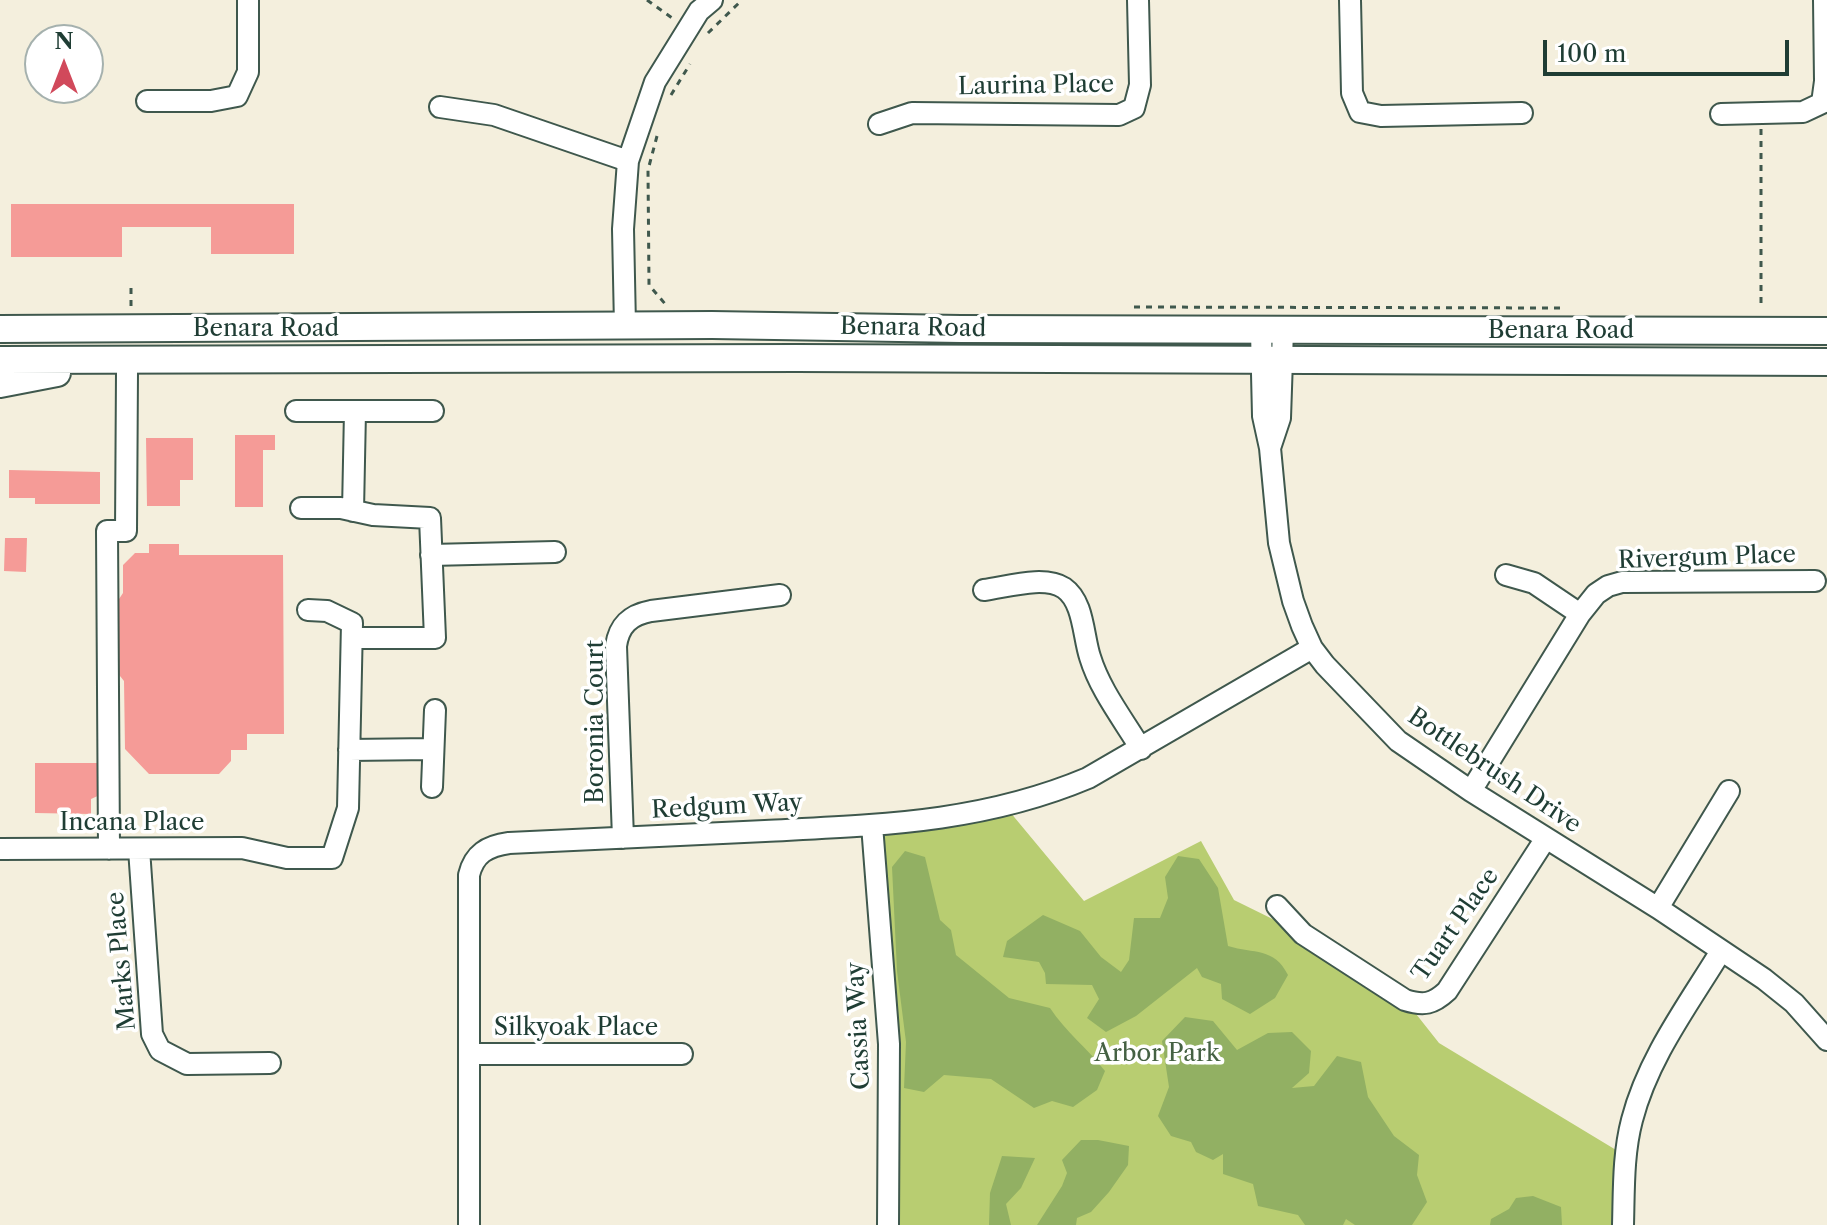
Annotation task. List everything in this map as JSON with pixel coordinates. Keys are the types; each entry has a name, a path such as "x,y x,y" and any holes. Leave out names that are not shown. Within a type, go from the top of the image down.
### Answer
{"main road":[{"name":"Benara Road","path":"0,329 142,322 278,343 626,358 1827,362"},
{"path":"127,366 129,349 142,322"},
{"name":"Benara Road","path":"127,366 179,372 278,343 625,326 1827,331"},
{"path":"625,326 626,358"},
{"path":"961,329 962,358"},
{"path":"1666,331 1667,362"},
{"path":"0,360 127,366"},
{"path":"0,384 47,373 127,366"}],"street":[{"path":"147,101 211,101 237,96 248,72 248,0"},
{"name":"Laurina Place","path":"879,124 912,113 1119,115 1134,108 1140,85 1138,0"},
{"path":"1350,0 1352,93 1360,112 1381,116 1522,113"},
{"path":"1721,114 1803,112 1822,103 1825,81 1824,0"},
{"path":"625,326 623,229 628,161 655,82 698,31 698,4"},
{"path":"440,107 494,115 628,161"},
{"name":"Bottlebrush Drive","path":"1272,330 1272,359 1280,418 1270,448 1276,525 1293,601 1312,648 1398,741 1764,979 1794,1003 1827,1040"},
{"path":"109,849 107,531 126,531 127,366"},
{"path":"296,411 433,411"},
{"path":"353,511 355,411"},
{"path":"301,508 430,518 435,638 352,638"},
{"path":"431,555 555,552"},
{"path":"1506,575 1534,583 1580,614"},
{"name":"Rivergum Place","path":"1471,791 1580,614 1596,594 1608,586 1622,582 1815,581"},
{"path":"984,590 1039,583 1054,584 1071,595 1098,679 1141,749"},
{"name":"Boronia Court","path":"623,838 618,634 636,614 780,595"},
{"path":"308,610 327,611 352,623 349,750 432,749"},
{"name":"Redgum Way","path":"469,1225 469,875 472,864 481,852 494,845 872,825 957,817 1023,802 1088,778 1312,648"},
{"path":"432,787 435,710"},
{"name":"Incana Place","path":"0,849 242,848 287,858 332,858 348,808 349,750"},
{"path":"1658,908 1729,791"},
{"name":"Cassia Way","path":"872,825 889,1044 888,1225"},
{"name":"Tuart Place","path":"1277,906 1303,934 1405,1000 1419,1004 1434,1003 1447,991 1546,838"},
{"name":"Marks Place","path":"139,849 152,1034 160,1050 187,1064 270,1063"},
{"path":"1623,1225 1626,1156 1631,1123 1641,1090 1652,1065 1721,951"},
{"name":"Silkyoak Place","path":"470,1054 682,1054"}],"path":[{"path":"647,0 698,31 742,0"},
{"path":"667,102 694,56"},
{"path":"1761,113 1761,308"},
{"path":"659,129 648,170 649,285 668,308"},
{"path":"131,287 142,322"}],"green space":[{"name":"Arbor Park","path":"1005,806 1084,901 1201,841 1234,900 1303,934 1405,1000 1439,1043 1626,1156 1623,1225 888,1225 872,825"},
{"path":"905,851 925,857 940,920 951,930 956,955 1009,998 1050,1008 1105,1071 1097,1090 1073,1107 1052,1101 1034,1108 991,1079 944,1075 924,1092 904,1088 906,1042 897,971 892,867"},
{"path":"1178,856 1199,859 1218,888 1228,946 1270,956 1288,975 1275,998 1250,1014 1222,999 1221,984 1202,977 1197,968 1136,1016 1106,1032 1087,1018 1099,999 1092,985 1046,984 1039,962 1003,957 1007,941 1043,915 1080,931 1101,957 1121,972 1129,960 1134,918 1160,918 1168,898 1165,877"},
{"path":"1185,1017 1213,1021 1237,1050 1268,1033 1292,1032 1311,1051 1309,1073 1292,1088 1314,1086 1337,1056 1361,1062 1368,1097 1394,1136 1419,1155 1417,1175 1427,1202 1412,1225 1355,1225 1346,1219 1343,1225 1305,1225 1298,1215 1258,1206 1253,1184 1223,1174 1223,1154 1213,1160 1196,1152 1191,1142 1171,1136 1158,1116 1169,1087 1162,1041"},
{"path":"1081,1140 1129,1146 1128,1165 1091,1212 1077,1218 1076,1225 1037,1225 1067,1173 1062,1160"},
{"path":"1002,1156 1035,1158 1021,1188 1006,1204 1011,1225 989,1225 990,1193"},
{"path":"1533,1196 1561,1207 1562,1225 1490,1225 1491,1219 1509,1209 1516,1198"}],"building":[{"path":"11,204 294,204 294,254 211,254 211,227 122,227 122,257 11,257"},
{"path":"235,435 275,435 275,450 263,450 263,507 235,507"},
{"path":"146,438 193,438 193,480 180,480 180,506 147,506"},
{"path":"9,470 100,472 100,504 35,504 35,498 9,498"},
{"path":"5,538 27,538 26,572 4,571"},
{"path":"149,544 179,544 179,555 283,555 284,734 247,734 247,750 231,750 231,761 219,774 149,774 125,749 124,681 116,671 115,605 123,593 123,565 135,553 149,553"},
{"path":"35,763 102,763 102,794 91,799 91,814 35,813"}]}
